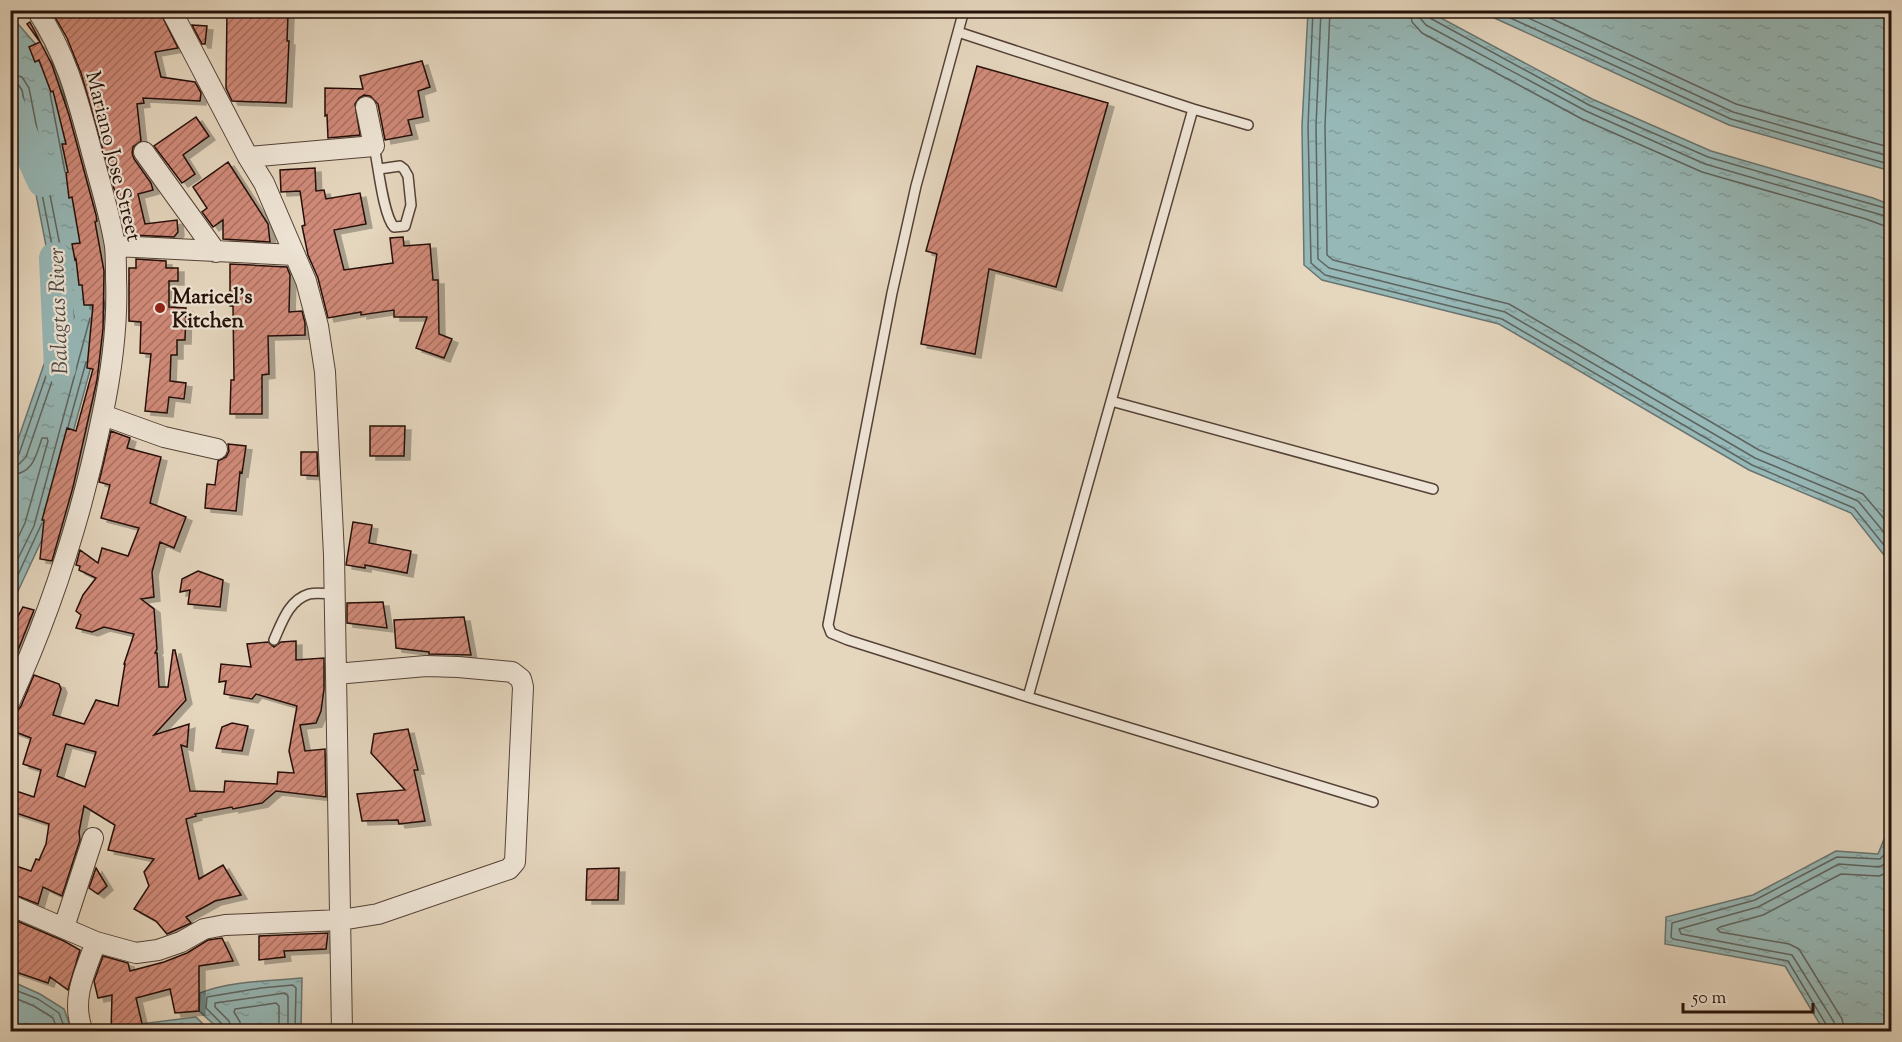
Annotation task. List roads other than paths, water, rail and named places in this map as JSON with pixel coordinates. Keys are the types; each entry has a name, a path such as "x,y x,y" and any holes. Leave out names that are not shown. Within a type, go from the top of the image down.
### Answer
{"street":[{"name":"Mariano Jose Street","path":"10,701 39,636 59,581 92,470 110,381 117,322 115,246 73,85 60,50 37,10"},
{"path":"171,10 264,183 295,255 306,281 318,326 326,372 330,436 336,674 342,1032"},
{"path":"248,157 374,146 366,107"},
{"path":"144,152 216,252"},
{"path":"115,246 295,255"},
{"path":"102,415 164,437 217,449"},
{"path":"10,905 96,942 136,953 158,950 181,942 204,928 341,920 378,914 509,869 515,862 523,687 521,679 512,672 426,666 336,674"},
{"path":"64,927 93,838"},
{"path":"83,1032 78,1020 78,992 96,942"}],"lane":[{"path":"964,10 916,186 892,293 828,625 831,633 1028,697 1373,802"},
{"path":"958,32 1193,109 1248,124"},
{"path":"1028,697 1193,109"},
{"path":"374,146 379,169 391,223 394,227 405,226 411,205 408,176 400,166 379,169"},
{"path":"1111,401 1433,489"},
{"path":"274,639 285,614 297,600 311,594 334,594"}],"water":[{"path":"1308,11 1428,11 1592,99 1711,151 1891,205 1891,564 1851,513 1749,470 1499,324 1322,280 1304,265 1302,126"},
{"path":"1479,11 1891,11 1891,171 1729,125"},
{"path":"11,16 53,64 61,79 106,312 46,531 11,606 11,460 60,318 16,91 11,84"},
{"path":"1891,822 1891,1031 1824,1031 1785,966 1665,944 1666,917 1753,895 1836,851 1878,854"},
{"path":"302,978 301,1031 221,1031 199,1011 200,993 212,989 250,982"},
{"path":"11,981 40,994 64,1009 72,1031 11,1031"},
{"path":"196,1017 210,1031 133,1032 133,1025"}],"waterway":[{"name":"Balagtas River","path":"10,108 43,181"},
{"name":"Balagtas River","path":"55,258 60,368"}],"place":[{"name":"Maricel's Kitchen","path":"160,308"}]}
